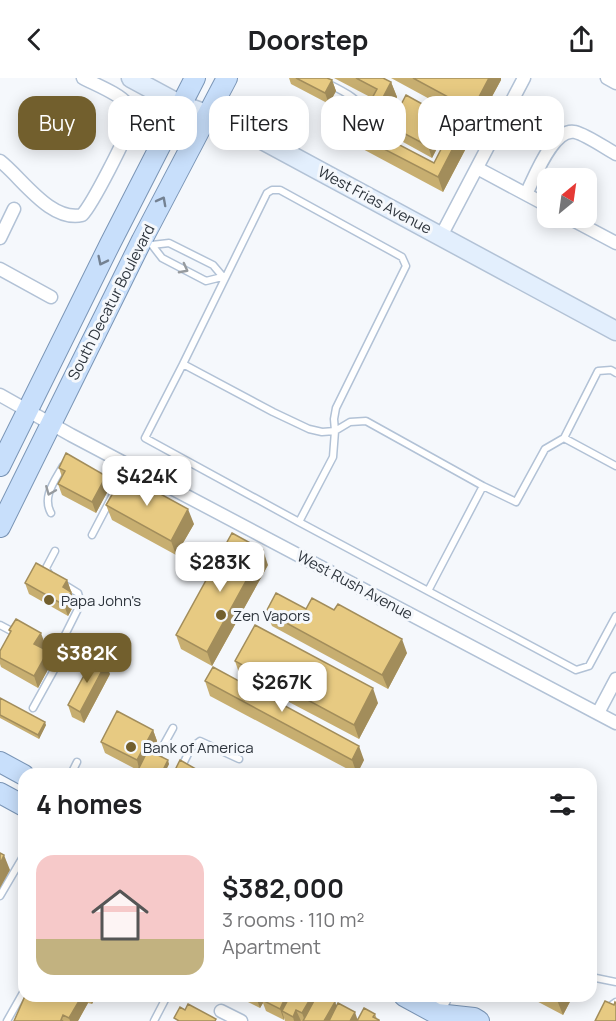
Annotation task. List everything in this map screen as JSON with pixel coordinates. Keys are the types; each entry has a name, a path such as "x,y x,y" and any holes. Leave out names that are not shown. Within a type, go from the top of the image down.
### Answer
{"main road":[{"name":"South Decatur Boulevard","path":"186,96 195,78"},
{"name":"South Decatur Boulevard","path":"0,527 51,422 147,242 226,78"},
{"name":"South Decatur Boulevard","path":"0,466 158,150"},
{"path":"0,762 18,772"},
{"path":"0,793 18,803"},
{"path":"414,1002 440,1018 474,1018 479,1021"}],"street":[{"path":"0,161 40,199 63,213 71,216 82,215 91,203 131,123 131,111 123,99 83,78"},
{"name":"West Frias Avenue","path":"131,78 164,96"},
{"path":"441,236 524,78"},
{"path":"607,78 616,83"},
{"name":"West Frias Avenue","path":"197,111 229,122 616,331"},
{"path":"526,194 554,141 564,133 574,131 616,154"},
{"path":"477,168 537,200"},
{"path":"0,238 14,208"},
{"path":"588,228 616,243"},
{"path":"0,269 51,297"},
{"name":"West Rush Avenue","path":"0,394 71,435 616,723"},
{"path":"598,713 616,679"},
{"path":"440,1018 444,1002"},
{"path":"221,1011 241,1021"}],"lane":[{"path":"317,78 351,96"},
{"path":"299,522 333,457 336,408 406,266 402,257 280,190 272,190 267,192 145,438 299,522 576,670 590,666 616,616"},
{"path":"147,242 162,258 206,281 224,278"},
{"path":"147,242 169,243 213,265 224,278"},
{"path":"183,364 309,429 322,432 335,431 350,422 366,421 516,502 545,449 564,438 598,371 611,370 616,373"},
{"path":"564,438 616,466"},
{"path":"51,513 46,502 49,491 63,466 68,463"},
{"path":"92,535 116,489 98,476"},
{"path":"428,591 483,486"},
{"path":"52,578 46,568 54,551"},
{"path":"61,583 81,597 80,607 64,635"},
{"path":"0,625 17,634"},
{"path":"33,708 58,659 42,648"},
{"path":"157,757 173,728"},
{"path":"181,768 191,748 200,741 239,759"},
{"path":"74,768 77,762"},
{"path":"0,896 18,865"},
{"path":"597,978 616,982"},
{"path":"7,1021 18,1002"},
{"path":"154,1021 164,1002"},
{"path":"602,1021 609,1007 616,1002"}],"building":[{"path":"296,78 327,78 332,80 325,93"},
{"path":"356,78 383,78 391,82 384,96 373,96 377,89"},
{"path":"413,78 489,78 479,96 446,96"},
{"path":"405,96 418,102 418,141 406,134"},
{"path":"406,148 434,163 441,150 452,150 438,177 386,150"},
{"path":"66,453 106,476 92,502 58,484 65,471 59,468"},
{"path":"124,474 188,509 171,541 106,505"},
{"path":"232,533 263,550 207,652 176,635"},
{"path":"36,563 67,580 63,587 71,592 64,605 25,583"},
{"path":"276,593 306,609 312,598 334,610 338,604 402,639 382,675 266,612"},
{"path":"16,619 41,633 34,644 48,651 34,676 0,658 0,651"},
{"path":"255,625 373,688 354,725 235,661"},
{"path":"94,657 106,663 80,712 68,705"},
{"path":"213,667 359,746 352,760 205,681"},
{"path":"0,698 45,722 38,735 0,715"},
{"path":"117,711 153,730 137,760 101,742"},
{"path":"148,750 168,760 164,768 139,768"},
{"path":"180,760 194,768 176,768"},
{"path":"605,1001 614,1005 616,1003 616,1021 595,1021"},
{"path":"22,1002 78,1002 69,1018 63,1015 61,1020 63,1021 14,1021"},
{"path":"266,1002 283,1002 280,1009"},
{"path":"287,1002 308,1002 302,1013 296,1010 293,1017 282,1011"},
{"path":"313,1002 335,1002 324,1021 303,1021"},
{"path":"338,1003 355,1012 350,1021 329,1021"},
{"path":"188,1004 216,1019 215,1021 179,1021 174,1018 180,1007 185,1010"},
{"path":"364,1008 375,1014 373,1017 379,1021 357,1021"}],"place":[{"name":"Papa John's","path":"49,600"},
{"name":"Zen Vapors","path":"221,615"},
{"name":"Bank of America","path":"131,747"}]}
